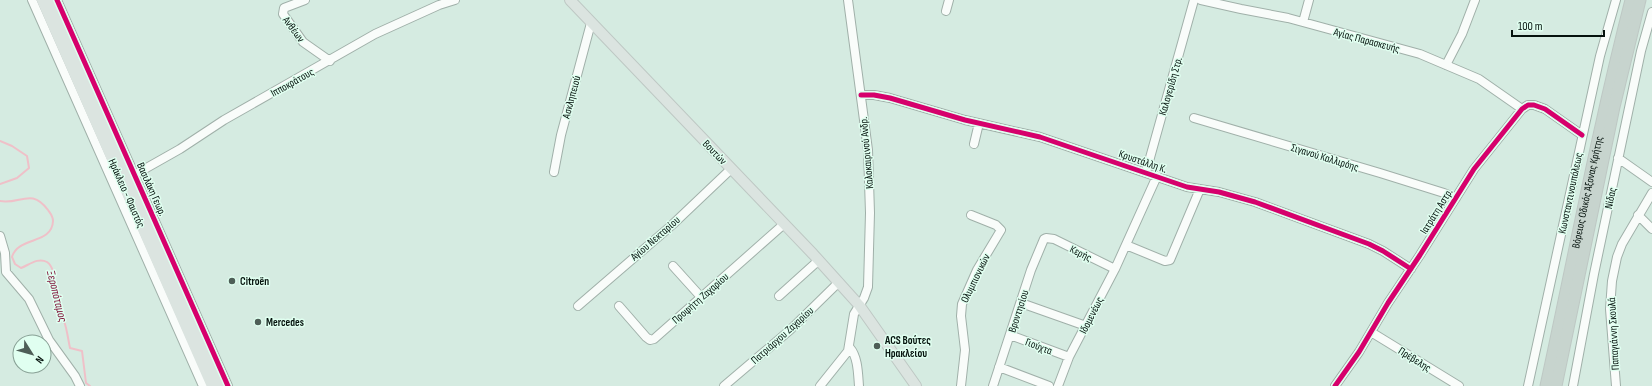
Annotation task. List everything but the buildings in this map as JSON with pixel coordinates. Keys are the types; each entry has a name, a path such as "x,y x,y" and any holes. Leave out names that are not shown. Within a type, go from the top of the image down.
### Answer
{"highway":[{"name":"Βόρειος Οδικός Άξονας Κρήτης","path":"1546,386 1597,139 1616,54 1631,0"},
{"name":"Βόρειος Οδικός Άξονας Κρήτης","path":"1556,386 1614,107 1640,0"}],"main road":[{"name":"Ηράκλειο - Φαιστός","path":"42,0 113,162 217,384"},
{"name":"Ηράκλειο - Φαιστός","path":"50,0 217,384"},
{"name":"Βουτών","path":"570,0 839,282 871,320 916,386"},
{"path":"63,50 64,70"},
{"path":"98,149 113,162"},
{"path":"216,359 217,384"}],"street":[{"path":"32,0 203,386"},
{"name":"Βασιλάκη Γεωρ.","path":"57,0 228,386"},
{"name":"Ανθέων","path":"305,0 284,8 283,14 303,42 330,61"},
{"name":"Ιπποκράτους","path":"134,175 180,149 224,120 330,61 374,34 439,5 455,0"},
{"name":"Καλοκαιρινού Ανδρ.","path":"848,0 868,150 870,237 868,287 866,294 854,314 850,348"},
{"path":"946,11 949,0"},
{"name":"Καλογερίδη Στρ.","path":"1146,172 1194,0"},
{"name":"Αγίας Παρασκευής","path":"1201,0 1303,22 1420,54 1479,79 1522,109"},
{"path":"1303,22 1309,0"},
{"path":"1446,65 1462,34 1475,0"},
{"name":"Κωνσταντινουπόλεως","path":"1528,386 1600,56 1616,0"},
{"name":"Νίδας","path":"1573,386 1618,158 1641,51 1652,12"},
{"name":"Ασκληπειού","path":"554,172 561,135 591,23"},
{"name":"Κρυστάλλη Κ.","path":"861,95 879,96 979,123 1040,137 1187,187 1219,192 1255,202 1350,236 1383,251 1411,269"},
{"path":"1522,109 1528,105 1540,107 1582,135"},
{"name":"Ιατράτη Αστρ.","path":"1335,386 1359,352 1388,303 1481,160 1522,109"},
{"name":"Σιγανού Καλλιρόης","path":"1194,118 1380,173 1456,198"},
{"path":"974,144 979,123"},
{"path":"1618,158 1652,182"},
{"name":"Αγίου Νεκταρίου","path":"578,306 672,225 731,169"},
{"name":"Ιδομενέως","path":"1058,386 1069,357 1115,269 1158,176"},
{"path":"1126,245 1169,262 1173,256 1200,189"},
{"name":"Παπαγιάννη Σκουλά","path":"1616,386 1610,309 1612,281 1617,257 1622,244 1652,193"},
{"name":"Ολυμπιονικών","path":"961,386 965,350 961,316 962,304 975,276 1001,230 996,225 971,215"},
{"path":"1638,215 1652,229"},
{"name":"Προφήτη Ζαχαρίου","path":"619,306 645,336 652,340 784,224"},
{"path":"0,236 5,253 6,272 29,299 49,340 76,376 80,386"},
{"name":"Κερής","path":"1046,238 1054,239 1115,269"},
{"name":"Βροντησίου","path":"993,386 1041,243 1046,238"},
{"path":"779,296 818,260"},
{"path":"673,266 701,298"},
{"name":"Πατριάρχου Ζαχαρίου","path":"724,386 790,330 839,282"},
{"path":"1020,304 1086,326"},
{"name":"Πρέβελης","path":"1371,332 1459,386"},
{"name":"Γιούχτα","path":"1010,335 1069,357"},
{"path":"820,386 838,366 850,348 853,352 856,364 859,386"},
{"path":"999,368 1049,386"}],"waterway":[{"name":"Ξεροπόταμος","path":"0,141 12,146 27,156 29,168 17,178 0,184"},
{"name":"Ξεροπόταμος","path":"0,201 7,202 25,198 36,199 42,203 52,216 53,221 51,229 47,234 21,246 15,250 12,257 15,264 21,268 40,260 47,262 52,268 56,294 66,327 70,348 82,351 86,383 90,386"}],"cycle path":[{"path":"57,0 228,386"},
{"path":"861,95 874,95 890,98 965,120 1040,137 1187,187 1219,192 1255,202 1369,244 1411,269"},
{"path":"1335,386 1359,352 1388,303 1474,169 1522,109 1528,105 1534,105 1545,109 1582,135"}],"place":[{"name":"Citroën","path":"232,281"},
{"name":"Mercedes","path":"258,322"},
{"name":"ACS Βούτες Ηρακλείου","path":"877,346"}]}
